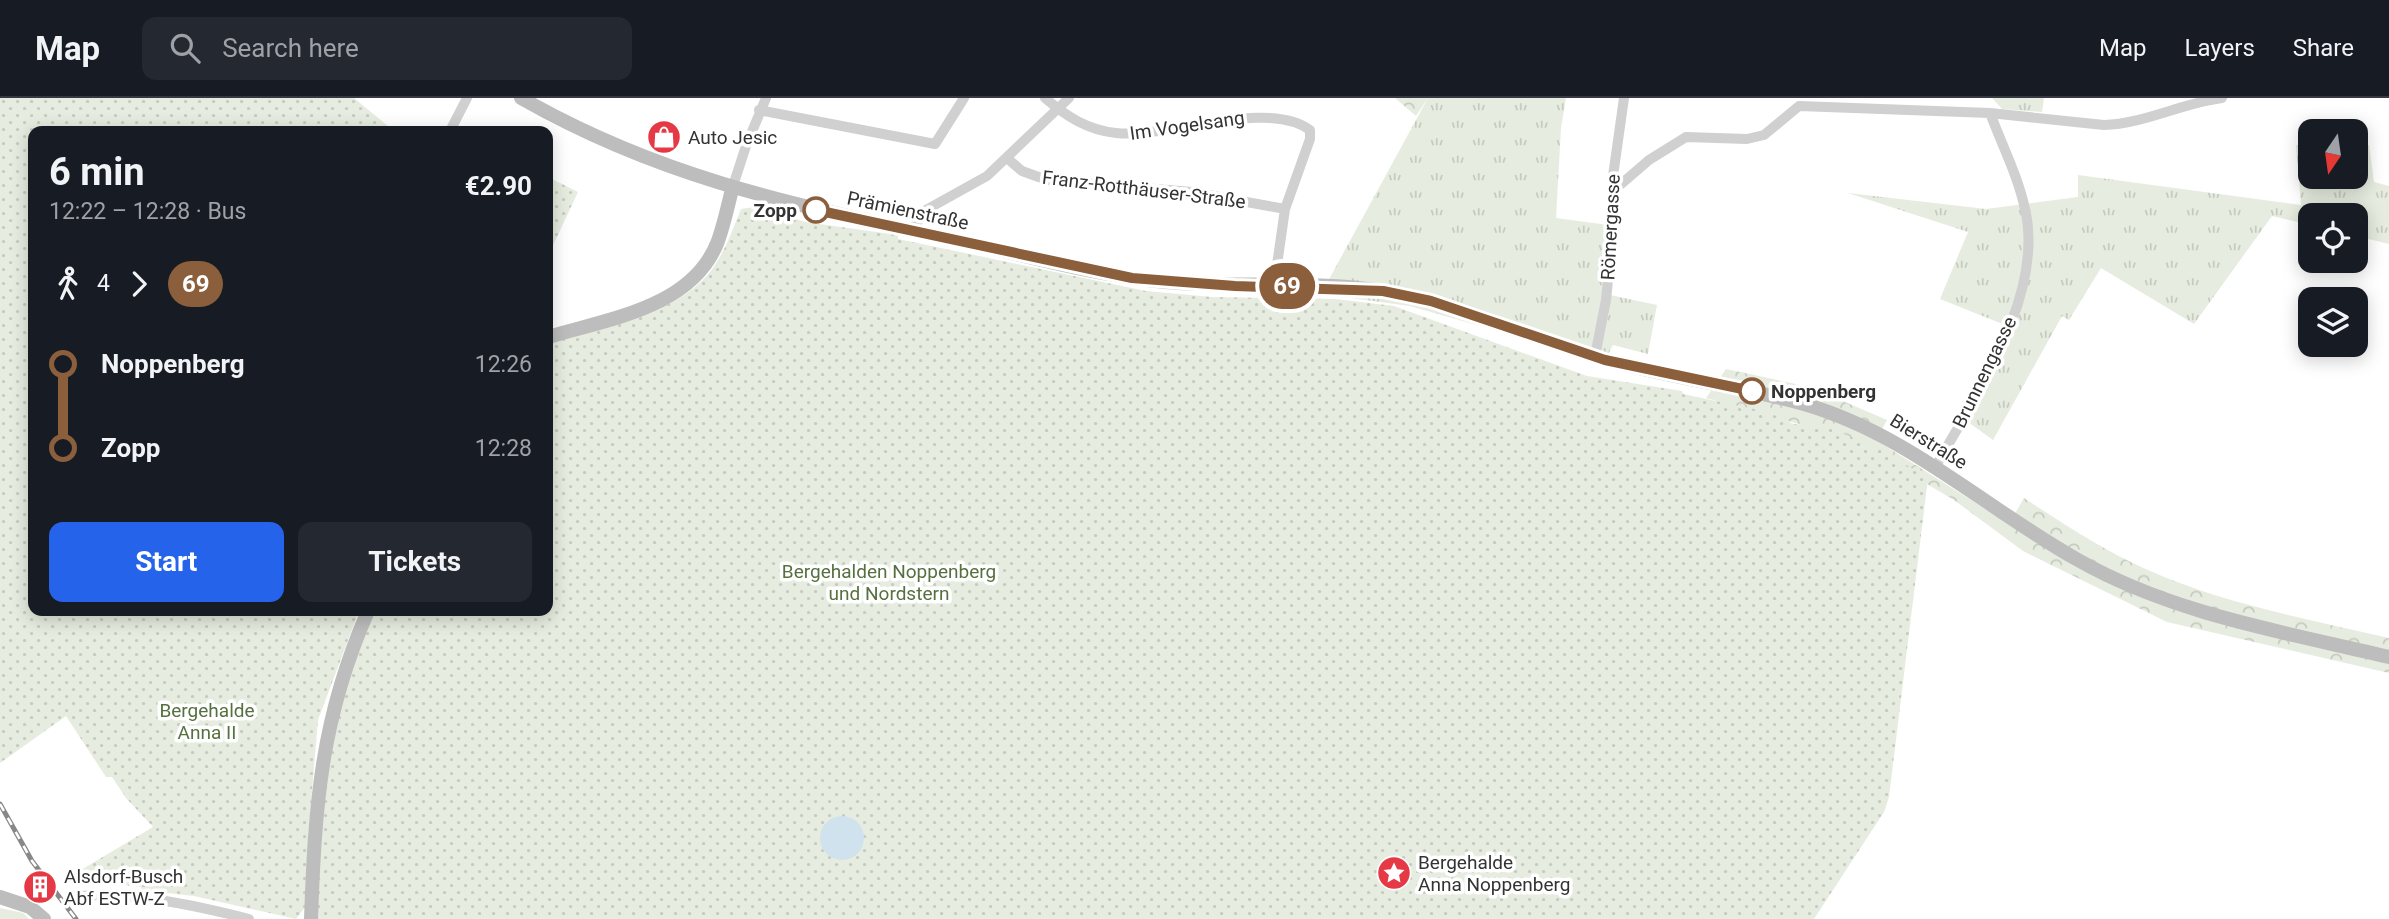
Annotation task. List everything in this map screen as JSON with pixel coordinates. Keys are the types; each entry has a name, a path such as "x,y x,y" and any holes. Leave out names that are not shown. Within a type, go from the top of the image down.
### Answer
{"main road":[{"name":"Prämienstraße","path":"521,98 601,139 673,170 732,189 1132,278 1305,286"},
{"path":"553,335 643,308 684,286 707,262 718,242 732,189"},
{"name":"Bierstraße","path":"1305,286 1383,291 1431,301 1595,356 1801,403 1875,430 1936,466 2032,533 2117,581 2197,610 2389,657"},
{"path":"311,919 317,808 328,727 346,662 366,616"},
{"path":"0,897 30,906 41,916"}],"street":[{"path":"453,126 467,98"},
{"path":"732,189 759,110 766,98"},
{"path":"759,110 929,145 939,141 964,98"},
{"path":"1045,98 1058,109"},
{"path":"912,231 924,211 987,176 1069,98"},
{"name":"Römergasse","path":"1595,356 1606,300 1613,191 1624,98"},
{"path":"1613,191 1649,160 1686,137 1747,139 1764,135 1799,106 1990,113 2119,125 2198,101 2222,98"},
{"name":"Im Vogelsang","path":"1058,109 1087,126 1119,134 1246,115 1301,122 1310,130 1310,139 1285,209"},
{"name":"Brunnengasse","path":"1936,466 2009,331 2026,273 2026,211 1990,113"},
{"name":"Franz-Rotthäuser-Straße","path":"1007,159 1022,171 1047,180 1192,192 1285,209"},
{"path":"1274,286 1285,209"},
{"path":"77,896 94,895 193,905 249,919"}],"green space":[{"name":"Bergehalde Anna II","path":"0,98 354,98 388,126 28,126 28,616 357,616 318,720 308,838 306,906 296,919 194,896 141,890 141,887 106,883 76,886 81,870 153,827 126,798 112,777 106,777 66,716 0,763"},
{"path":"1395,98 1428,98 1416,116"},
{"path":"1428,98 1566,98 1561,128 1556,218 1616,226 1610,295 1657,305 1648,354 1613,345 1602,366 1522,338 1410,306 1321,294"},
{"path":"1992,98 2044,98 2042,112 2002,109"},
{"path":"2369,145 2374,182 2389,186 2389,244 2368,239 2368,203 2301,203 2300,189 2368,189"},
{"path":"2078,175 2298,205 2298,222 2272,216 2194,324 2101,268 2069,320 2062,316 1993,440 1968,422 2015,329 1940,299 1968,232 1848,193 1986,209 2078,197"},
{"path":"553,180 578,192 553,245"},
{"name":"Bergehalden Noppenberg und Nordstern","path":"760,206 805,222 898,235 898,239 1146,291 1212,297 1335,299 1394,306 1587,376 1682,391 1683,394 1768,412 1793,424 1825,426 1881,450 1928,478 1889,797 1884,812 1814,919 315,919 328,722 369,616 553,616 553,342 638,317 681,297 699,284 713,268 741,209"},
{"path":"1726,369 1810,387 1887,420 1876,440 2009,524 2024,498 2084,537 2177,582 2267,610 2389,638 2389,673 2167,622 2023,551 1954,500 1851,439 1706,398"},
{"path":"0,908 23,913 29,919 0,919"}],"water":[{"path":"842,816 857,823 864,838 857,853 842,860 827,853 820,838 827,823"}],"railway":[{"path":"0,804 32,861 76,919"}],"bus line":[{"name":"69","path":"816,210 1132,278 1235,286 1305,286 1383,291 1431,301 1484,317 1605,360 1752,391"}],"place":[{"name":"Auto Jesic","path":"664,137"},
{"name":"Zopp","path":"816,210"},
{"name":"Noppenberg","path":"1752,391"},
{"name":"Bergehalde Anna Noppenberg","path":"1394,873"},
{"name":"Alsdorf-Busch Abf ESTW-Z","path":"40,887"}]}
